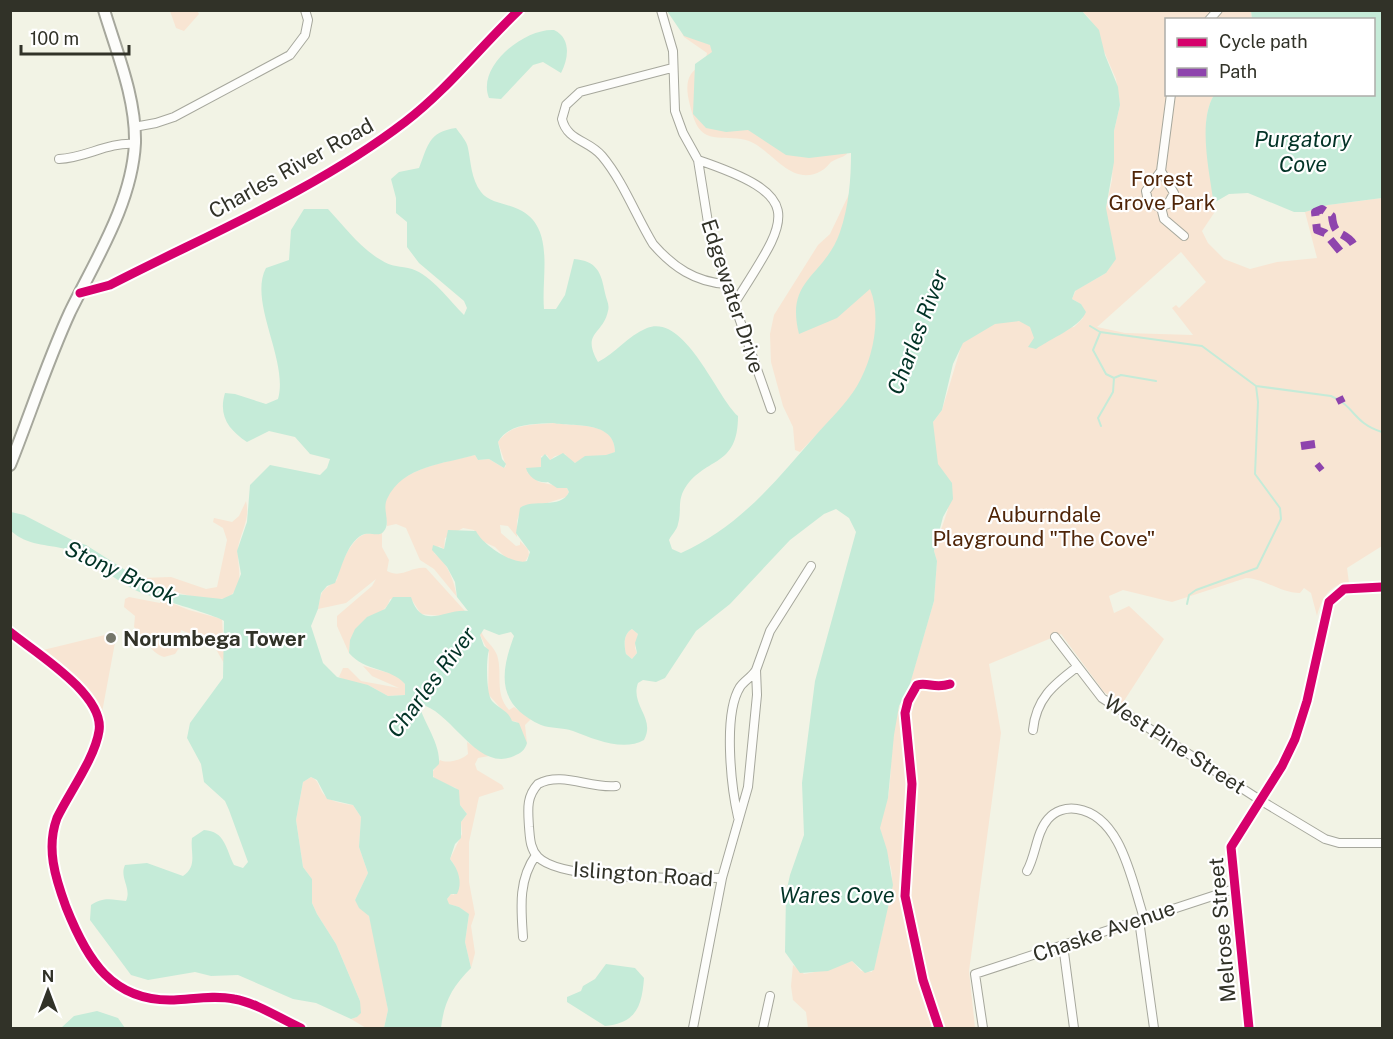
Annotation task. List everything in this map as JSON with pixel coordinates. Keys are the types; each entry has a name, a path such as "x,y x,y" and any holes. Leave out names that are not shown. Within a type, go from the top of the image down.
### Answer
{"main road":[{"path":"10,465 60,338 125,195 135,144 134,127 129,92 104,10"}],"street":[{"path":"134,127 174,117 290,55 305,35 308,20 305,10"},
{"name":"Charles River Road","path":"80,293 110,285 322,176 372,146 431,101 519,10"},
{"name":"Edgewater Drive","path":"661,10 672,44 675,111 683,134 698,160 706,220 726,284 771,409"},
{"path":"672,68 580,92 566,105 562,119 569,134 599,153 610,166 653,244 663,255 696,278 726,284"},
{"path":"1161,171 1174,193 1170,202 1161,207 1150,203 1146,194 1148,185 1161,171 1171,96"},
{"path":"59,159 84,155 115,144 135,144"},
{"path":"698,160 744,176 765,189 777,206 779,216 774,236 734,304"},
{"path":"1161,207 1164,219 1184,236"},
{"path":"738,819 731,779 730,736 737,694 756,670 771,631 811,566"},
{"name":"Melrose Street","path":"1250,1029 1230,854 1232,844 1286,758 1301,723 1329,602 1344,589 1383,587"},
{"path":"10,632 84,692 98,714 97,740 57,818 51,849 56,877 68,912 83,943 104,974 118,988 136,996 164,1000 233,998 253,1005 301,1029"},
{"name":"West Pine Street","path":"1055,637 1104,700 1260,800 1325,839 1339,843 1383,843"},
{"path":"1033,730 1036,712 1045,694 1077,667"},
{"path":"722,878 749,780 757,695 756,670"},
{"path":"523,937 521,897 527,869 536,855 531,845 528,803 538,784 560,779 598,787 616,786"},
{"path":"1027,871 1043,827 1050,817 1064,809 1086,812 1106,825 1115,838 1142,919 1154,1029"},
{"name":"Islington Road","path":"536,855 554,866 596,874 722,878 693,1029"},
{"name":"Chaske Avenue","path":"982,1029 975,974 1234,888"},
{"path":"1063,945 1074,1029"},
{"path":"763,1029 770,996"}],"green space":[{"path":"170,11 197,11 199,14 184,31 176,28"},
{"path":"734,11 843,143 847,154 831,162 821,171 801,175 791,171 749,141 717,138 698,128 687,90 691,74 703,62 707,53 684,37 679,27"},
{"path":"1082,11 1251,11 1252,18 1165,18 1165,96 1214,96 1208,109 1206,123 1213,180 1210,206 1216,210 1202,231 1208,243 1224,259 1250,269 1277,262 1317,258 1305,212 1328,205 1382,198 1382,546 1347,568 1349,583 1337,586 1327,594 1317,616 1311,593 1304,588 1300,593 1293,592 1246,578 1172,602 1123,590 1109,596 1114,613 1129,606 1164,639 1122,704 1104,692 1061,634 989,664 1001,733 969,971 975,1028 808,1028 806,1012 793,1000 791,986 793,965 804,974 852,961 861,971 872,972 890,894 892,875 880,826 888,796 892,740 897,715 907,693 934,601 937,561 934,551 948,509 937,504 933,422 942,410 967,327 1009,317 1067,328 1074,327 1083,318 1081,304 1072,299 1076,290 1106,273 1106,208 1112,180 1114,131 1120,105 1116,79 1090,19","holes":["1181,252 1206,282 1179,308 1176,305 1172,308 1193,335 1125,333 1097,327"]},
{"path":"850,192 883,319 860,389 800,452 795,450 793,427 783,406 771,362 770,334 774,315 818,245 830,234"},
{"path":"554,423 582,425 601,430 609,435 615,452 586,458 577,463 571,462 565,454 555,456 550,460 547,455 541,456 541,467 527,472 539,482 567,488 569,492 566,497 541,505 522,506 517,521 517,537 508,526 500,525 501,533 516,546 520,545 520,541 528,549 529,555 525,562 518,563 507,559 495,547 482,541 474,530 463,528 445,538 444,549 439,546 434,553 450,573 457,597 434,569 420,560 406,528 396,524 387,526 385,503 391,491 410,474 423,468 475,455 478,460 489,459 504,468 506,466 498,442 503,436 523,426"},
{"path":"246,501 247,517 238,550 238,585 229,597 209,599 198,597 161,587 142,578 171,577 206,589 217,587 227,540 223,528 213,522 214,518 232,522 239,516"},
{"path":"382,533 382,547 389,560 387,571 397,574 426,568 465,611 443,616 421,614 410,597 390,599 381,612 362,624 356,631 351,640 349,653 337,626 337,616 372,586 376,579 346,603 318,609 320,597 325,589 337,580 350,548 358,538 365,534"},
{"path":"129,597 160,603 161,599 222,619 225,665 213,644 181,630 179,648 175,654 164,657 159,655 134,627 135,616 124,607 125,599"},
{"path":"632,629 638,634 635,648 637,653 632,659 626,654 625,643 627,634"},
{"path":"481,631 497,655 500,690 504,704 509,710 514,707 531,719 525,725 527,743 517,722 512,721 488,694 489,653 480,635"},
{"path":"117,632 100,723 95,706 35,652"},
{"path":"363,666 397,675 405,684 405,695 388,696 368,685 354,684 339,677 343,668 348,668 361,681 399,688 372,676"},
{"path":"467,742 489,756 478,758 475,764 477,770 502,785 504,789 479,797 469,842 469,882 475,914 471,926 475,953 471,968 465,942 469,915 459,907 448,904 447,899 451,894 454,895 457,880 457,871 450,859 462,834 461,822 467,814 460,805 456,788 435,780 432,773 440,760 454,761 468,754"},
{"path":"311,777 317,782 324,795 331,800 353,805 361,817 359,847 368,873 355,900 369,916 377,947 388,1010 384,1028 366,1028 351,1019 357,1017 360,1001 336,944 312,903 312,879 303,867 296,820 303,782"}],"water":[{"path":"667,11 1082,11 1099,30 1105,55 1118,87 1120,105 1114,131 1114,162 1106,208 1116,259 1106,273 1075,291 1072,299 1081,304 1086,312 1078,323 1036,349 1028,347 1034,338 1030,327 1019,321 995,324 963,343 953,364 942,410 933,422 938,464 952,483 953,499 943,517 934,551 937,561 934,601 910,684 899,706 894,735 888,798 880,828 887,850 893,885 874,970 865,973 852,961 828,971 800,973 785,952 786,893 804,835 802,783 815,681 856,532 849,518 836,509 824,514 790,540 730,604 696,631 665,678 656,682 643,680 638,683 637,698 647,725 644,740 618,745 569,730 541,725 527,717 510,699 506,688 506,664 514,636 511,632 499,635 484,629 480,635 484,646 489,650 487,676 490,697 512,721 519,723 527,743 521,752 501,759 488,756 476,749 443,717 420,704 439,756 439,764 433,770 433,777 459,790 460,805 467,814 461,822 461,838 455,844 450,859 459,876 460,885 457,894 451,894 447,899 449,904 469,914 465,942 471,968 450,995 444,1010 441,1028 384,1028 388,1010 369,916 359,908 355,900 368,873 359,847 361,817 353,805 327,799 317,780 311,777 303,782 296,820 303,867 312,879 312,903 336,944 360,1001 361,1013 351,1019 316,1003 293,999 238,975 211,976 195,972 148,980 131,975 90,920 91,905 96,902 109,899 126,901 128,892 123,874 125,865 147,863 183,876 188,872 192,863 192,838 204,830 221,837 234,865 243,868 248,862 225,801 204,782 201,764 187,738 190,723 223,678 224,621 132,589 75,552 37,544 17,536 11,531 11,512 24,515 86,545 130,573 176,594 222,599 233,594 241,574 237,551 247,522 250,485 270,465 320,475 327,468 330,459 310,454 295,437 269,431 247,442 230,427 223,409 225,393 266,404 278,399 280,384 278,367 265,314 262,282 266,268 289,260 291,230 304,209 328,209 373,255 389,264 419,272 440,289 464,315 467,308 464,301 419,263 407,247 407,222 396,213 396,198 391,179 399,172 419,168 430,141 440,133 456,128 465,140 473,176 484,196 518,209 530,217 538,227 544,253 544,309 556,309 565,295 574,259 588,262 597,269 602,279 609,306 602,325 592,339 593,352 598,362 640,331 661,327 674,333 687,344 738,416 737,433 733,445 719,460 693,478 685,488 680,501 677,526 669,540 672,549 681,553 721,530 755,502 838,411 857,386 863,375 874,338 875,312 870,289 837,318 799,334 796,315 797,301 802,289 833,247 840,232 849,192 851,153 809,158 786,155 748,130 726,132 706,128 693,114 695,64 712,52 710,45 684,36","holes":["553,423 581,425 601,430 613,442 615,452 585,456 575,463 563,453 550,460 545,454 541,458 541,467 526,468 534,479 548,482 557,488 567,488 569,492 560,501 525,505 520,508 516,533 530,552 527,561 521,562 506,557 484,541 476,531 448,530 444,549 433,545 432,550 447,567 455,582 457,597 468,611 428,616 421,614 411,597 393,597 385,609 367,617 355,629 350,640 349,653 362,663 399,679 405,684 405,695 388,696 368,685 337,677 323,663 311,626 321,593 327,586 335,583 352,544 362,535 379,534 384,531 387,524 385,507 394,488 403,479 426,468 475,455 478,460 489,459 504,468 506,464 502,459 498,442 503,436 522,426","632,629 638,634 635,643 637,653 632,659 626,654 625,643 627,634"]},
{"name":"Purgatory Cove","path":"1251,11 1382,11 1382,198 1328,205 1305,212 1294,212 1248,193 1229,194 1217,201 1213,199 1207,160 1206,132 1209,106 1214,96 1375,96 1375,18 1252,18"},
{"path":"554,30 563,38 567,49 566,61 561,73 543,62 533,65 501,99 489,98 487,86 490,74 496,62 506,51 530,35"},
{"path":"606,964 635,968 644,978 642,996 636,1011 624,1021 605,1026 567,1002 567,997 581,991 583,986 595,979"},
{"path":"97,1011 118,1018 125,1028 61,1028 74,1016"}],"waterway":[{"path":"1090,326 1100,332 1202,346 1256,386 1331,396 1339,400 1365,424 1382,432"},
{"path":"1100,333 1093,350 1106,374 1114,378 1113,392 1098,418 1101,426"},
{"path":"1114,378 1121,375 1156,381"},
{"path":"1187,604 1189,595 1196,590 1257,568 1281,519 1280,508 1255,474 1258,402 1256,386"}],"marked path":[{"path":"1340,251 1325,233 1317,230 1315,212 1322,209 1332,216 1337,231 1351,240 1354,245"},
{"path":"1339,397 1342,403"},
{"path":"1301,446 1315,444"},
{"path":"1317,469 1322,465"}],"cycle path":[{"path":"80,293 110,285 261,210 299,190 371,146 421,109 519,10"},
{"path":"1249,1028 1231,847 1282,766 1295,739 1307,701 1329,602 1344,589 1382,587"},
{"path":"10,632 51,663 80,689 98,717 97,741 57,818 52,840 55,874 62,896 74,926 93,960 118,985 134,994 152,999 212,997 234,999 260,1007 301,1028"},
{"path":"939,1028 923,980 905,896 912,784 905,713 908,701 917,685 950,684"}],"place":[{"name":"Norumbega Tower","path":"111,638"}],"park label":[{"name":"Forest Grove Park","path":"1162,190"},
{"name":"Auburndale Playground \"The Cove\"","path":"1044,526"}],"water label":[{"name":"Charles River","path":"917,332"},
{"name":"Stony Brook","path":"121,572"},
{"name":"Charles River","path":"431,682"},
{"name":"Wares Cove","path":"837,895"}]}
